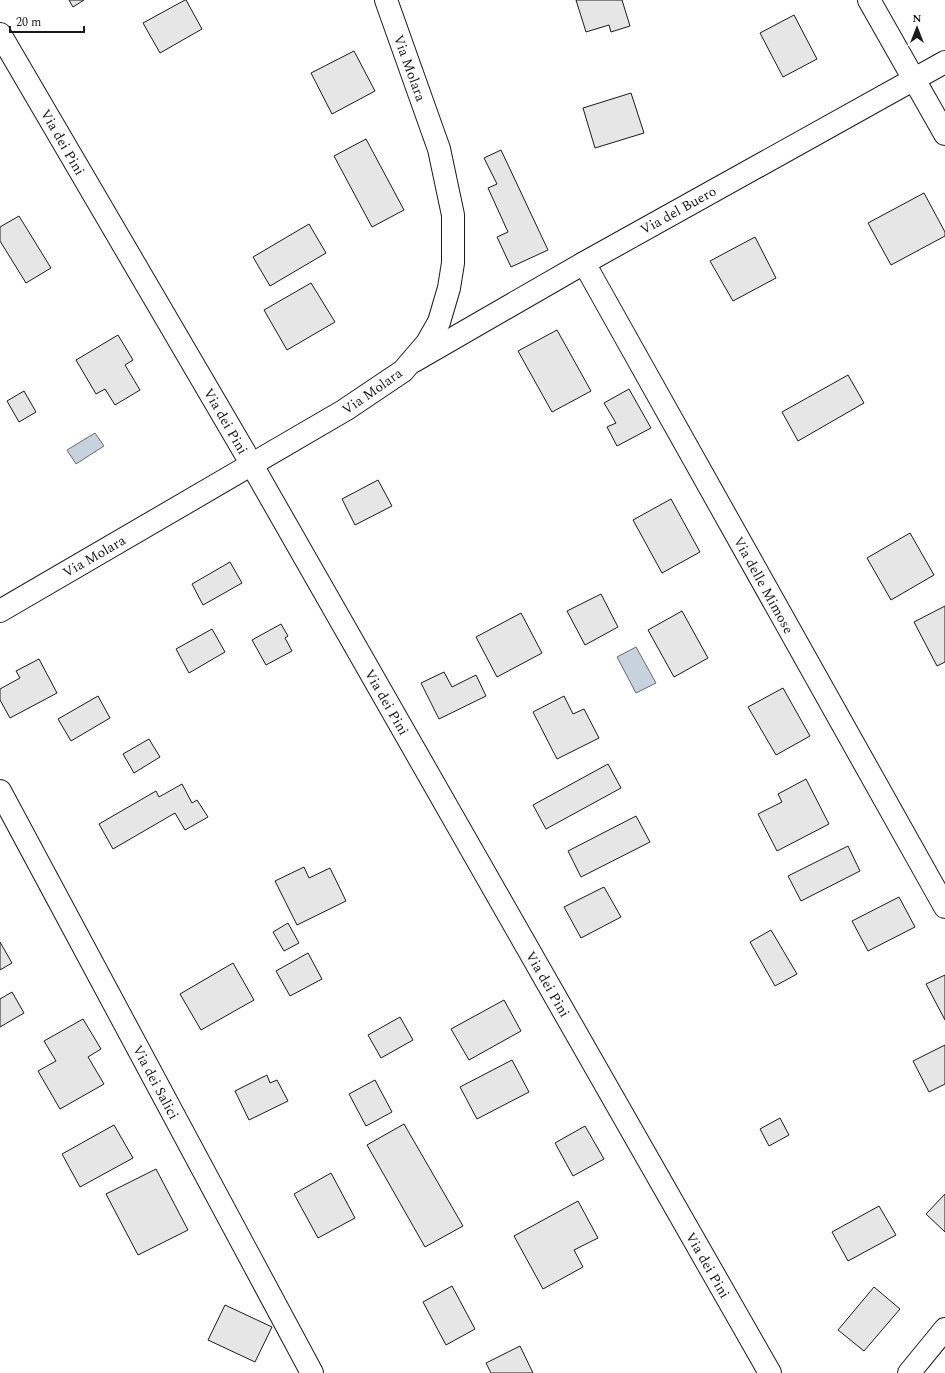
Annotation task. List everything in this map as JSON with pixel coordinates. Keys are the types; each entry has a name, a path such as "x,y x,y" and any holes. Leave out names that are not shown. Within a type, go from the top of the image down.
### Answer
{"street":[{"name":"Via Molara","path":"0,611 332,419 381,388 414,361 433,333 447,295 453,263 453,215 440,149 386,0"},
{"path":"869,0 945,134"},
{"name":"Via dei Pini","path":"0,34 252,465 770,1373"},
{"name":"Via del Buero","path":"414,361 584,263 945,62"},
{"name":"Via delle Mimose","path":"584,263 945,907"},
{"name":"Via dei Salici","path":"0,791 312,1373"},
{"path":"909,1373 945,1328"}],"shaded area":[{"path":"95,433 104,446 76,464 67,450"},
{"path":"636,647 656,683 636,693 617,657"}],"building":[{"path":"69,0 84,0 73,7"},
{"path":"185,0 202,29 160,53 143,23"},
{"path":"576,0 622,0 630,26 611,32 609,25 586,32"},
{"path":"794,15 817,59 783,77 760,33"},
{"path":"354,51 375,91 332,114 311,73"},
{"path":"631,93 644,133 595,148 583,108"},
{"path":"366,139 404,210 372,227 334,156"},
{"path":"501,150 548,250 511,267 497,237 508,232 488,188 497,184 484,158"},
{"path":"924,193 945,232 945,236 891,265 868,223"},
{"path":"19,216 51,268 26,283 0,241 0,227"},
{"path":"309,224 326,253 270,286 253,257"},
{"path":"755,237 776,278 733,301 710,261"},
{"path":"311,283 335,322 287,350 264,310"},
{"path":"557,330 591,391 552,412 518,351"},
{"path":"118,335 133,360 125,365 140,390 115,405 105,389 96,394 76,360"},
{"path":"848,375 864,403 798,441 782,412"},
{"path":"629,389 651,428 617,446 607,427 616,423 604,403"},
{"path":"24,391 36,412 19,422 7,401"},
{"path":"378,480 392,506 355,525 342,499"},
{"path":"671,499 700,552 662,573 633,520"},
{"path":"910,533 934,575 891,600 867,558"},
{"path":"230,562 242,583 203,605 192,584"},
{"path":"601,594 618,627 585,645 567,611"},
{"path":"945,606 945,662 937,666 914,622"},
{"path":"682,611 708,658 674,677 648,630"},
{"path":"521,613 542,653 497,677 476,637"},
{"path":"281,624 288,636 285,638 292,651 266,665 252,640"},
{"path":"212,629 225,652 189,673 176,649"},
{"path":"39,659 57,693 10,718 0,700 0,689 20,678 16,671"},
{"path":"444,672 452,687 476,675 486,696 439,719 421,683"},
{"path":"783,688 810,736 776,755 748,707"},
{"path":"98,696 110,718 71,741 58,719"},
{"path":"564,696 573,714 584,709 599,738 557,759 533,712"},
{"path":"149,739 160,757 134,773 123,754"},
{"path":"608,764 621,788 546,829 533,805"},
{"path":"806,779 829,824 777,851 758,814 782,802 778,794"},
{"path":"182,784 192,803 197,800 208,817 185,830 175,813 113,849 99,824 156,791 159,797"},
{"path":"636,816 650,842 581,877 568,851"},
{"path":"848,846 860,871 801,901 788,876"},
{"path":"304,867 309,878 330,868 346,901 297,925 275,881"},
{"path":"604,887 621,917 581,938 564,907"},
{"path":"899,897 915,927 868,951 852,921"},
{"path":"288,923 299,943 284,951 273,932"},
{"path":"771,930 797,974 775,986 750,942"},
{"path":"0,942 12,963 0,970"},
{"path":"308,953 322,979 290,996 276,971"},
{"path":"233,963 254,1000 201,1030 180,994"},
{"path":"945,975 945,1020 926,984"},
{"path":"12,992 24,1013 0,1027 0,999"},
{"path":"504,1000 521,1031 469,1060 451,1029"},
{"path":"400,1017 413,1040 381,1058 368,1035"},
{"path":"83,1019 101,1049 88,1057 104,1084 60,1109 38,1071 56,1061 44,1041"},
{"path":"945,1045 945,1084 929,1092 913,1061"},
{"path":"512,1060 529,1092 477,1119 460,1087"},
{"path":"267,1075 270,1083 277,1080 288,1101 249,1120 235,1091"},
{"path":"375,1080 392,1112 366,1126 349,1094"},
{"path":"780,1118 789,1135 769,1146 760,1129"},
{"path":"404,1124 463,1226 425,1247 367,1145"},
{"path":"114,1125 133,1158 80,1187 62,1154"},
{"path":"585,1126 604,1159 573,1176 555,1143"},
{"path":"156,1169 188,1230 138,1255 106,1194"},
{"path":"331,1173 355,1218 318,1238 294,1194"},
{"path":"945,1194 945,1232 926,1214"},
{"path":"578,1201 598,1238 574,1250 583,1267 543,1289 514,1236"},
{"path":"879,1206 896,1235 848,1261 832,1232"},
{"path":"452,1286 475,1329 446,1345 423,1302"},
{"path":"874,1287 900,1309 864,1351 838,1330"},
{"path":"225,1305 272,1327 255,1362 208,1340"},
{"path":"520,1346 533,1373 491,1373 486,1363"}]}
